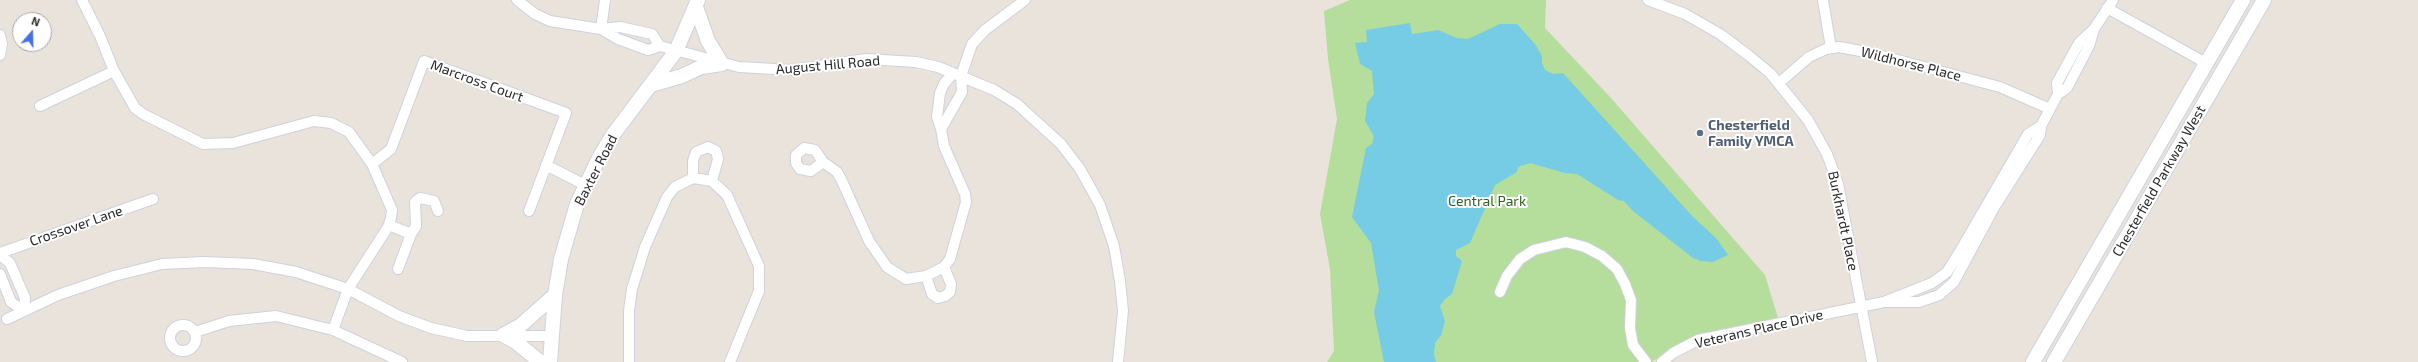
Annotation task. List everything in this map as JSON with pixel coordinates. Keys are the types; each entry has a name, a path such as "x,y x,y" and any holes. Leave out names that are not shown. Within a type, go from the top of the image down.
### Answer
{"street":[{"path":"82,0 100,36 114,71 129,99 143,114 203,144 233,143 314,121 322,121 340,126 349,132 372,164 392,210 389,225 348,289 333,330"},
{"path":"517,0 535,14 550,21 601,29 620,27 652,34 660,46 648,50 618,39 601,29"},
{"path":"601,29 605,0"},
{"path":"823,162 836,172 841,179 869,241 887,267 906,279 926,276 944,267 950,259 966,202 965,194 944,146 937,117 940,93 944,84 957,74 972,44 985,30 1025,0"},
{"name":"Burkhardt Place","path":"1648,0 1685,14 1720,34 1748,55 1779,83 1808,120 1827,154 1838,184 1872,362"},
{"path":"1822,0 1831,48"},
{"name":"Chesterfield Parkway West","path":"2033,362 2243,0"},
{"name":"Chesterfield Parkway West","path":"2054,362 2264,0"},
{"path":"651,85 682,76 701,67 722,64 708,41 697,3"},
{"name":"Baxter Road","path":"550,362 555,295 568,232 585,185 612,136 676,51 697,3"},
{"path":"2110,4 2221,72"},
{"name":"Veterans Place Drive","path":"1662,362 1673,353 1698,340 1884,302 1919,302 1939,295 1954,282 1995,206 2040,135 2041,126 2058,94 2068,88 2089,46 2094,29 2110,4"},
{"path":"0,35 2,44 0,56"},
{"name":"August Hill Road","path":"660,46 722,64 739,67 792,70 866,59 916,62 957,74 994,90 1017,104 1061,144 1080,169 1100,205 1114,246 1123,311 1118,362"},
{"name":"Wildhorse Place","path":"1779,83 1810,57 1831,48 1839,47 1871,53 2000,87 2050,109"},
{"name":"Marcross Court","path":"372,164 391,149 424,61 566,113 529,211"},
{"path":"40,106 114,71"},
{"path":"941,129 962,92 957,74"},
{"path":"693,178 693,161 696,152 708,147 716,151 718,159 712,181"},
{"path":"546,165 585,185"},
{"path":"629,362 628,311 632,289 644,247 667,197 675,187 693,178 712,181 727,195 759,266 759,291 730,362"},
{"path":"398,269 411,234 416,226 416,202 420,198 434,201 438,211"},
{"name":"Crossover Lane","path":"0,254 153,199"},
{"path":"389,225 411,234"},
{"path":"1500,292 1507,276 1520,259 1534,250 1566,242 1585,246 1602,256 1617,269 1625,284 1631,300 1630,328 1633,344 1646,362"},
{"path":"0,254 10,263 25,298 24,311"},
{"path":"7,319 58,295 114,276 162,264 205,262 253,264 296,272 348,289 398,316 431,328 467,336 552,336"},
{"path":"926,276 932,294 938,298 945,296 950,292 951,284 944,267"},
{"path":"0,274 12,302 24,311"},
{"path":"503,335 521,325 555,295"},
{"path":"195,332 229,321 276,316 333,330 402,362"},
{"path":"503,335 516,342 540,362"}],"green space":[{"name":"Central Park","path":"1350,0 1546,0 1545,28 1611,98 1765,275 1778,318 1697,335 1679,343 1652,362 1327,362 1334,351 1330,269 1320,214 1337,119 1328,59 1324,11"}],"water":[{"path":"1410,23 1412,34 1438,30 1457,38 1468,39 1500,24 1517,24 1535,44 1542,56 1542,63 1545,70 1553,74 1563,73 1693,217 1716,238 1728,255 1713,262 1701,261 1693,258 1633,211 1624,201 1618,200 1577,174 1565,173 1530,163 1518,167 1517,172 1495,185 1470,243 1456,250 1456,256 1462,261 1452,294 1445,299 1440,306 1445,321 1441,335 1435,343 1434,355 1436,362 1384,362 1374,312 1379,291 1371,243 1352,217 1366,148 1372,144 1374,136 1365,121 1367,103 1374,94 1372,71 1360,64 1355,43 1367,42 1366,30"}],"place":[{"name":"Chesterfield Family YMCA","path":"1700,133"}]}
